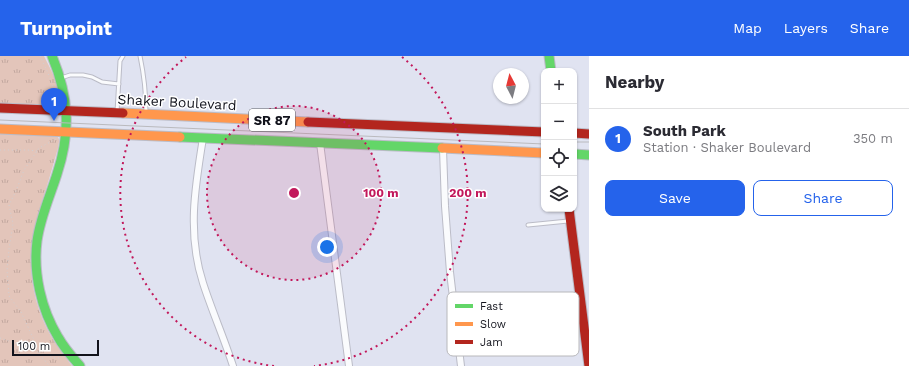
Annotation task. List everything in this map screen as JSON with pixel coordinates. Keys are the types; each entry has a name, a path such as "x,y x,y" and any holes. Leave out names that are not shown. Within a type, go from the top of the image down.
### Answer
{"main road":[{"path":"52,56 58,68 64,88 67,111 66,132 61,159 40,227 36,264 40,292 55,332 80,366"},
{"path":"549,56 551,68"},
{"name":"Shaker Boulevard","path":"0,108 541,132"},
{"name":"SR 87","path":"0,129 541,153"},
{"path":"577,133 589,134"},
{"path":"577,154 589,155"},
{"path":"569,212 589,366"}],"street":[{"path":"203,138 195,194 194,228 197,255 203,282 233,366"},
{"path":"320,144 349,366"},
{"path":"443,149 445,206 452,292"},
{"path":"460,356 461,366"}],"lane":[{"path":"117,113 120,61 123,56"},
{"path":"140,56 145,80 146,114"},
{"path":"61,78 70,75 83,75 92,77 102,82 119,84"},
{"path":"528,225 570,220"}],"path":[{"path":"40,56 49,77 57,105"},
{"path":"50,366 43,359 21,312 9,296 7,270 13,224 9,205 24,170 39,148 58,139"},
{"path":"0,150 28,150 37,152"},
{"path":"0,338 47,356 60,358 70,354"}],"green space":[{"path":"0,56 44,56 57,85 59,103 55,106 0,105"},
{"path":"0,133 57,136 59,139 58,148 34,232 31,249 31,262 33,288 40,313 51,336 72,366 0,366"}],"tram line":[{"path":"0,120 541,144"},
{"path":"577,142 589,142"}],"traffic: fast":[{"path":"52,56 58,71 65,100 65,144 62,159 38,232 36,253 37,278 43,303 52,326 60,341 80,366"},
{"path":"549,56 551,68"},
{"path":"180,137 442,148"},
{"path":"577,154 589,155"}],"traffic: slow":[{"path":"123,113 308,122"},
{"path":"0,129 180,137"},
{"path":"442,148 541,153"}],"traffic: jam":[{"path":"0,108 123,113"},
{"path":"308,122 541,132"},
{"path":"577,133 589,134"},
{"path":"569,212 589,366"}],"place":[{"name":"South Park","path":"54,121"}]}
